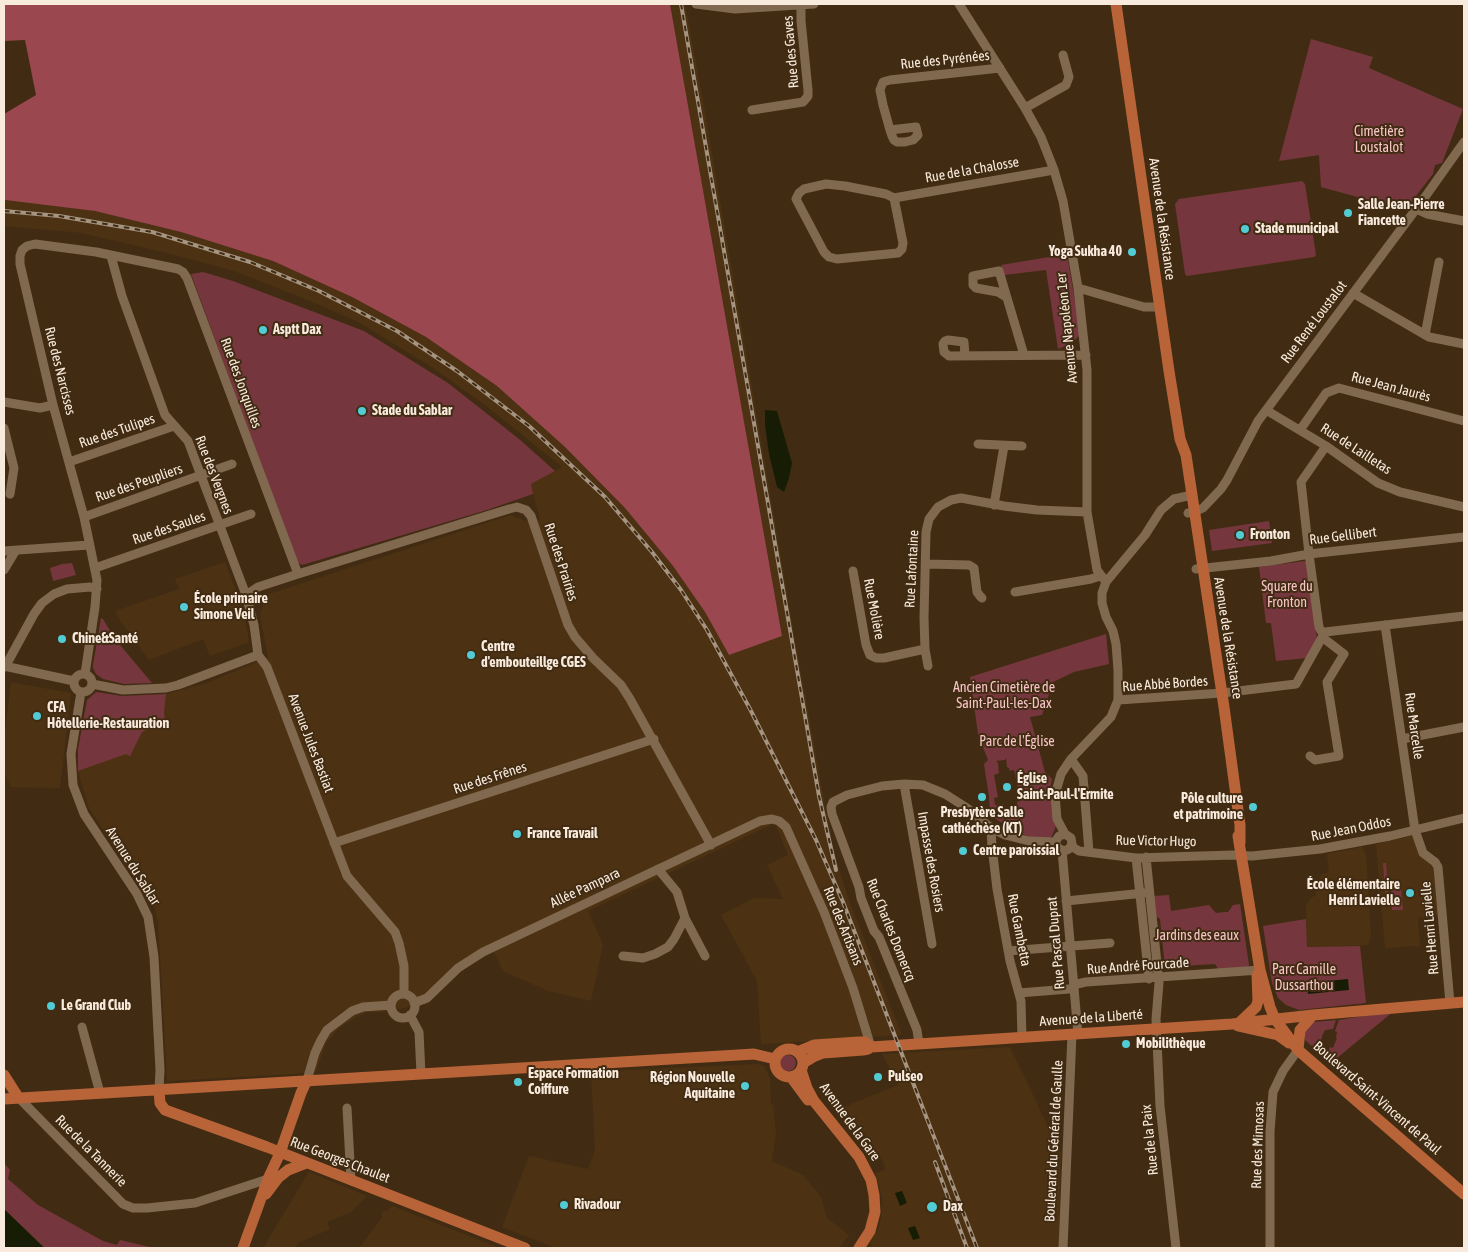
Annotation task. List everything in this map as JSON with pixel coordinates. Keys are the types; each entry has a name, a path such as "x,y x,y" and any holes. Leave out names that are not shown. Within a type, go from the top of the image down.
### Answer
{"main road":[{"name":"Avenue de la Résistance","path":"1116,4 1159,307 1180,439 1179,457 1191,513 1240,825 1240,844 1259,968 1275,1019"},
{"name":"Avenue de la Résistance","path":"1236,1023 1256,1007 1258,1001 1259,968"},
{"name":"Avenue de la Liberté","path":"871,1047 1157,1029 1464,1002"},
{"path":"1236,1023 1278,1036 1298,1050 1300,1030 1313,1015"},
{"name":"Boulevard Saint-Vincent de Paul","path":"1275,1019 1298,1050 1464,1194"},
{"path":"797,1052 814,1045 851,1042 865,1042 871,1047 862,1050 823,1053 813,1057 802,1066 797,1075 791,1077 784,1077 777,1072 774,1064 780,1052 788,1049 797,1052 802,1059 802,1066"},
{"path":"4,1099 754,1054 775,1059"},
{"name":"Avenue de la Gare","path":"802,1066 807,1088 814,1101 859,1157 871,1180 875,1212 870,1231 859,1248"},
{"path":"4,1075 18,1097"},
{"name":"Avenue de la Gare","path":"791,1077 796,1086 856,1161 862,1174 868,1193 868,1216 862,1234 852,1248"},
{"path":"243,1248 307,1080"},
{"name":"Rue Georges Chaulet","path":"159,1090 160,1103 165,1110 525,1248"},
{"path":"260,1204 278,1178 288,1170 306,1163"}],"street":[{"path":"696,4 735,9 814,4"},
{"name":"Avenue Napoléon 1er","path":"959,4 1025,108 1041,138 1054,170 1063,201 1078,288 1088,370 1087,512 1097,570 1103,579 1102,603 1116,644 1118,700"},
{"name":"Rue des Gaves","path":"752,110 803,102 808,96 801,5"},
{"path":"1025,108 1066,85 1069,77 1063,55"},
{"name":"Rue des Pyrénées","path":"890,130 880,90 883,82 1000,68"},
{"name":"Rue René Loustalot","path":"1191,513 1209,503 1228,480 1258,421 1464,142"},
{"name":"Rue de la Chalosse","path":"894,198 903,243 902,249 898,253 837,259 829,257 824,252 796,199 804,189 826,184 870,191 894,198 1054,170"},
{"path":"1416,209 1427,214 1464,221"},
{"name":"Rue des Narcisses","path":"97,589 95,568 84,517 54,405 20,264 20,256 22,250 27,246 35,244 96,252 111,256"},
{"name":"Rue des Vergnes","path":"111,256 122,296 165,415 188,441 246,595 254,625 258,655"},
{"name":"Rue des Jonquilles","path":"111,256 178,269 187,278 298,574"},
{"path":"1425,335 1439,262"},
{"path":"1078,288 1144,307 1159,307"},
{"path":"1353,293 1425,335 1464,344"},
{"path":"1006,297 1024,355"},
{"path":"965,356 1086,355"},
{"name":"Rue Jean Jaurès","path":"1300,430 1326,393 1340,388 1464,421"},
{"path":"4,402 43,408 54,405"},
{"name":"Rue de Lailletas","path":"1266,410 1326,446 1378,483 1400,492 1464,507"},
{"name":"Rue des Tulipes","path":"70,462 174,426"},
{"path":"4,428 6,446 14,468 10,494"},
{"path":"978,444 1022,446"},
{"path":"994,505 1004,446"},
{"path":"1310,756 1315,760 1339,756 1327,682 1344,654 1323,635 1319,627 1301,482 1326,446"},
{"name":"Rue des Peupliers","path":"84,517 232,464"},
{"path":"1015,592 1091,579 1103,579 1146,536 1161,510 1174,499 1188,496"},
{"name":"Rue Lafontaine","path":"928,666 925,649 926,532 929,519 938,507 951,500 961,498 994,505 1037,510 1087,512"},
{"name":"Rue des Prairies","path":"246,595 258,587 509,509 517,507 526,510 531,516 568,625 575,637 593,658 621,685 654,740 711,845"},
{"name":"Rue des Saules","path":"95,568 251,514"},
{"name":"Rue Gellibert","path":"1199,569 1309,554 1464,537"},
{"path":"4,551 89,545"},
{"path":"4,570 16,550"},
{"path":"926,564 969,565 974,568 977,592 982,598"},
{"name":"Rue Molière","path":"853,571 866,644 870,655 876,658 884,658 925,649"},
{"path":"74,681 4,666 42,603 54,594 79,587 97,589 85,674"},
{"path":"1323,635 1385,625 1464,616"},
{"name":"Rue Marcelle","path":"1385,625 1415,830"},
{"name":"Rue Abbé Bordes","path":"1065,834 1058,822 1055,795 1061,774 1071,759 1110,717 1118,700 1218,694 1296,684 1323,635"},
{"path":"92,684 123,690 166,688 258,655"},
{"name":"Avenue Jules Bastiat","path":"258,655 266,667 347,876 394,932 404,966 404,994"},
{"path":"85,674 89,676 92,684 87,690 81,692 76,689 74,681 78,675 85,674"},
{"name":"Avenue du Sablar","path":"81,692 71,754 73,785 84,814 137,894 148,917 154,967 160,1070 159,1090"},
{"path":"1402,739 1464,727"},
{"name":"Rue des Frênes","path":"334,843 654,740"},
{"path":"1071,759 1084,776 1090,852"},
{"path":"904,784 928,786 945,794 967,808 991,828 1005,835 1029,842 1056,842"},
{"name":"Rue Charles Domercq","path":"904,784 867,789 837,799 831,807 874,932 879,937 913,1021 918,1036 914,1044"},
{"name":"Impasse des Rosiers","path":"904,784 932,944"},
{"name":"Rue Jean Oddos","path":"1242,856 1320,850 1464,818"},
{"name":"Allée Pampara","path":"414,1003 427,998 458,968 483,952 760,821 772,819 779,821"},
{"name":"Rue des Artisans","path":"779,821 786,827 824,912 853,988 871,1047"},
{"name":"Rue Gambetta","path":"991,828 996,884 1008,951 1021,1001 1022,1038"},
{"name":"Rue Henri Lavielle","path":"1415,830 1423,853 1435,862 1438,867 1450,1003"},
{"path":"1065,834 1071,838 1071,846 1067,850 1062,850 1058,848 1056,842 1059,836 1065,834"},
{"name":"Rue Victor Hugo","path":"1071,846 1079,851 1136,858 1242,856"},
{"name":"Rue Pascal Duprat","path":"1062,850 1075,1034"},
{"name":"Rue de la Paix","path":"1146,857 1160,983 1156,1012 1160,1106 1176,1248"},
{"path":"1136,858 1149,979"},
{"path":"658,870 677,892 685,918 705,956"},
{"path":"1066,901 1150,893"},
{"path":"623,956 643,958 668,947 685,918"},
{"path":"1008,951 1110,943"},
{"name":"Rue André Fourcade","path":"1019,993 1073,988 1077,984 1086,982 1149,979 1259,968"},
{"path":"400,994 411,997 414,1003 413,1011 403,1017 396,1015 391,1009 394,998 400,994"},
{"path":"307,1080 315,1053 328,1030 352,1011 363,1007 391,1005"},
{"path":"410,1014 419,1032 422,1074"},
{"path":"82,1027 100,1093"},
{"name":"Boulevard du Général de Gaulle","path":"1063,1248 1075,1034"},
{"name":"Rue des Mimosas","path":"1270,1248 1270,1132 1273,1092 1283,1071 1298,1050"},
{"name":"Rue de la Tannerie","path":"18,1097 123,1204 133,1208 195,1203 268,1179"},
{"path":"347,1108 351,1180"}],"shaded area":[{"path":"4,4 670,4 782,636 729,655 705,612 673,566 625,508 565,447 497,386 426,337 352,297 273,261 181,232 95,211 5,200 4,114 36,95 25,40 4,41"},
{"path":"670,4 685,4 833,849 848,898 902,1035 761,1044 757,981 721,915 755,898 783,899 767,865 788,855 775,823 588,911 603,945 591,1001 548,991 503,971 494,952 471,964 449,981 429,1003 383,1012 368,1012 339,1028 326,1043 316,1071 167,1081 158,921 154,906 88,806 78,771 126,753 130,755 141,732 164,714 166,694 207,683 268,657 260,615 266,595 511,515 525,521 540,519 530,484 562,467 485,405 430,366 360,323 234,271 82,233 4,226 4,200 95,211 181,232 273,261 352,297 426,337 497,386 565,447 625,508 673,566 705,612 729,655 782,636"},
{"path":"765,410 777,411 792,463 784,492 777,487 769,454"},
{"name":"École primaire Simone Veil","path":"225,562 241,603 249,640 247,643 210,656 203,639 149,660 115,611 179,589 175,579"},
{"name":"CFA Hôtellerie-Restauration","path":"11,682 71,693 60,788 11,787 4,773 4,739"},
{"name":"École élémentaire Henri Lavielle","path":"1411,836 1414,837 1435,865 1441,916 1418,918 1420,947 1385,948 1376,844"},
{"path":"1362,847 1366,855 1371,935 1368,945 1307,947 1306,905 1316,895 1315,886 1322,874 1329,872 1327,854"},
{"path":"1348,979 1349,990 1308,994 1307,983"},
{"path":"1010,1047 1061,1153 1059,1248 872,1248 870,1242 878,1229 882,1200 875,1173 886,1169 880,1156 844,1107 898,1085 882,1054"},
{"path":"758,1064 764,1066 770,1078 771,1104 773,1105 776,1134 772,1161 803,1175 821,1197 827,1218 849,1235 839,1248 556,1248 502,1227 529,1156 588,1169 595,1150 591,1072"},
{"path":"309,1172 367,1196 351,1212 327,1222 330,1229 298,1243 296,1248 263,1248"},
{"path":"902,1191 907,1203 900,1206 895,1193"},
{"path":"392,1206 501,1248 359,1248 383,1216 381,1214 384,1210 386,1212"},
{"path":"4,1209 43,1247 45,1248 4,1248"},
{"path":"915,1226 920,1238 913,1240 908,1228"}],"green space":[{"name":"Cimetière Loustalot","path":"1311,39 1373,57 1369,68 1463,109 1442,163 1435,165 1433,174 1405,210 1321,187 1319,155 1279,161"},
{"name":"Stade municipal","path":"1302,181 1305,184 1316,255 1314,257 1187,276 1185,274 1175,204 1179,199"},
{"path":"1067,254 1080,331 1079,336 1070,344 1058,349 1046,270 1004,275 1001,265"},
{"name":"Stade du Sablar","path":"203,272 233,281 364,331 448,383 519,439 555,471 531,484 533,494 487,510 302,565 297,562 191,274"},
{"name":"Fronton","path":"1269,521 1272,543 1212,551 1209,530"},
{"name":"Square du Fronton","path":"1306,562 1317,639 1307,658 1276,661 1271,623 1266,623 1259,567"},
{"path":"72,563 76,575 53,581 50,568"},
{"path":"101,618 115,639 152,683 124,684 103,679 96,674 93,665"},
{"path":"1106,634 1109,664 1074,672 1053,682 1042,715 1030,717 1045,772 1052,779 1050,790 1056,826 1048,840 1037,840 1013,830 990,815 984,764 988,760 978,734 970,677","holes":["1006,758 1007,767 1010,769 1009,771 1014,770 1020,801 1017,802 1018,810 1016,815 1012,816 1006,814 1003,804 995,805 994,798 998,797 994,775 999,773 996,761 1005,760"]},
{"path":"96,692 122,696 166,694 164,714 166,722 142,732 130,756 126,754 78,771 78,749 87,700"},
{"path":"1383,863 1386,863 1389,906 1386,906"},
{"path":"1401,887 1403,910 1392,910 1391,888"},
{"name":"Jardins des eaux","path":"1169,895 1171,911 1209,905 1216,913 1228,912 1233,905 1240,904 1248,967 1218,969 1215,964 1165,967 1160,919 1154,915 1152,896"},
{"name":"Parc Camille Dussarthou","path":"1306,919 1307,947 1360,946 1366,1003 1299,1010 1286,1005 1278,998 1272,983 1263,926"},
{"path":"1394,1011 1331,1063 1326,1059 1330,1047 1333,1048 1337,1038 1337,1032 1335,1031 1339,1020"},
{"path":"1336,1020 1333,1029 1325,1030 1322,1036 1321,1043 1326,1048 1324,1057 1305,1040 1304,1033 1314,1022"},
{"path":"788,1055 796,1063 788,1071 780,1063"},
{"path":"4,1163 10,1170 8,1179 38,1205 103,1241 117,1245 120,1240 154,1248 45,1248 4,1209"}],"railway":[{"path":"681,4 819,796 836,870"},
{"path":"4,211 59,216 152,232 250,262 319,291 397,331 457,371 529,426 605,497 652,552 681,590 707,630 750,709 816,840 843,902 977,1248"},
{"path":"935,1162 967,1248"}],"place":[{"name":"Salle Jean-Pierre Fiancette","path":"1348,213"},
{"name":"Stade municipal","path":"1245,229"},
{"name":"Yoga Sukha 40","path":"1132,252"},
{"name":"Asptt Dax","path":"263,330"},
{"name":"Stade du Sablar","path":"362,411"},
{"name":"Fronton","path":"1240,535"},
{"name":"École primaire Simone Veil","path":"184,607"},
{"name":"Chine&Santé","path":"62,639"},
{"name":"Centre d'embouteillge CGES","path":"471,655"},
{"name":"CFA Hôtellerie-Restauration","path":"37,716"},
{"name":"Église Saint-Paul-l'Ermite","path":"1007,787"},
{"name":"Presbytère Salle cathéchèse (KT)","path":"982,797"},
{"name":"Pôle culture et patrimoine","path":"1253,807"},
{"name":"France Travail","path":"517,834"},
{"name":"Centre paroissial","path":"963,851"},
{"name":"École élémentaire Henri Lavielle","path":"1410,893"},
{"name":"Le Grand Club","path":"51,1006"},
{"name":"Mobilithèque","path":"1126,1044"},
{"name":"Pulseo","path":"878,1077"},
{"name":"Espace Formation Coiffure","path":"518,1082"},
{"name":"Région Nouvelle Aquitaine","path":"745,1086"},
{"name":"Rivadour","path":"564,1205"},
{"name":"Dax","path":"932,1207"}],"park label":[{"name":"Ancien Cimetière de Saint-Paul-les-Dax","path":"1004,696"},
{"name":"Parc de l'Église","path":"1017,742"}]}
